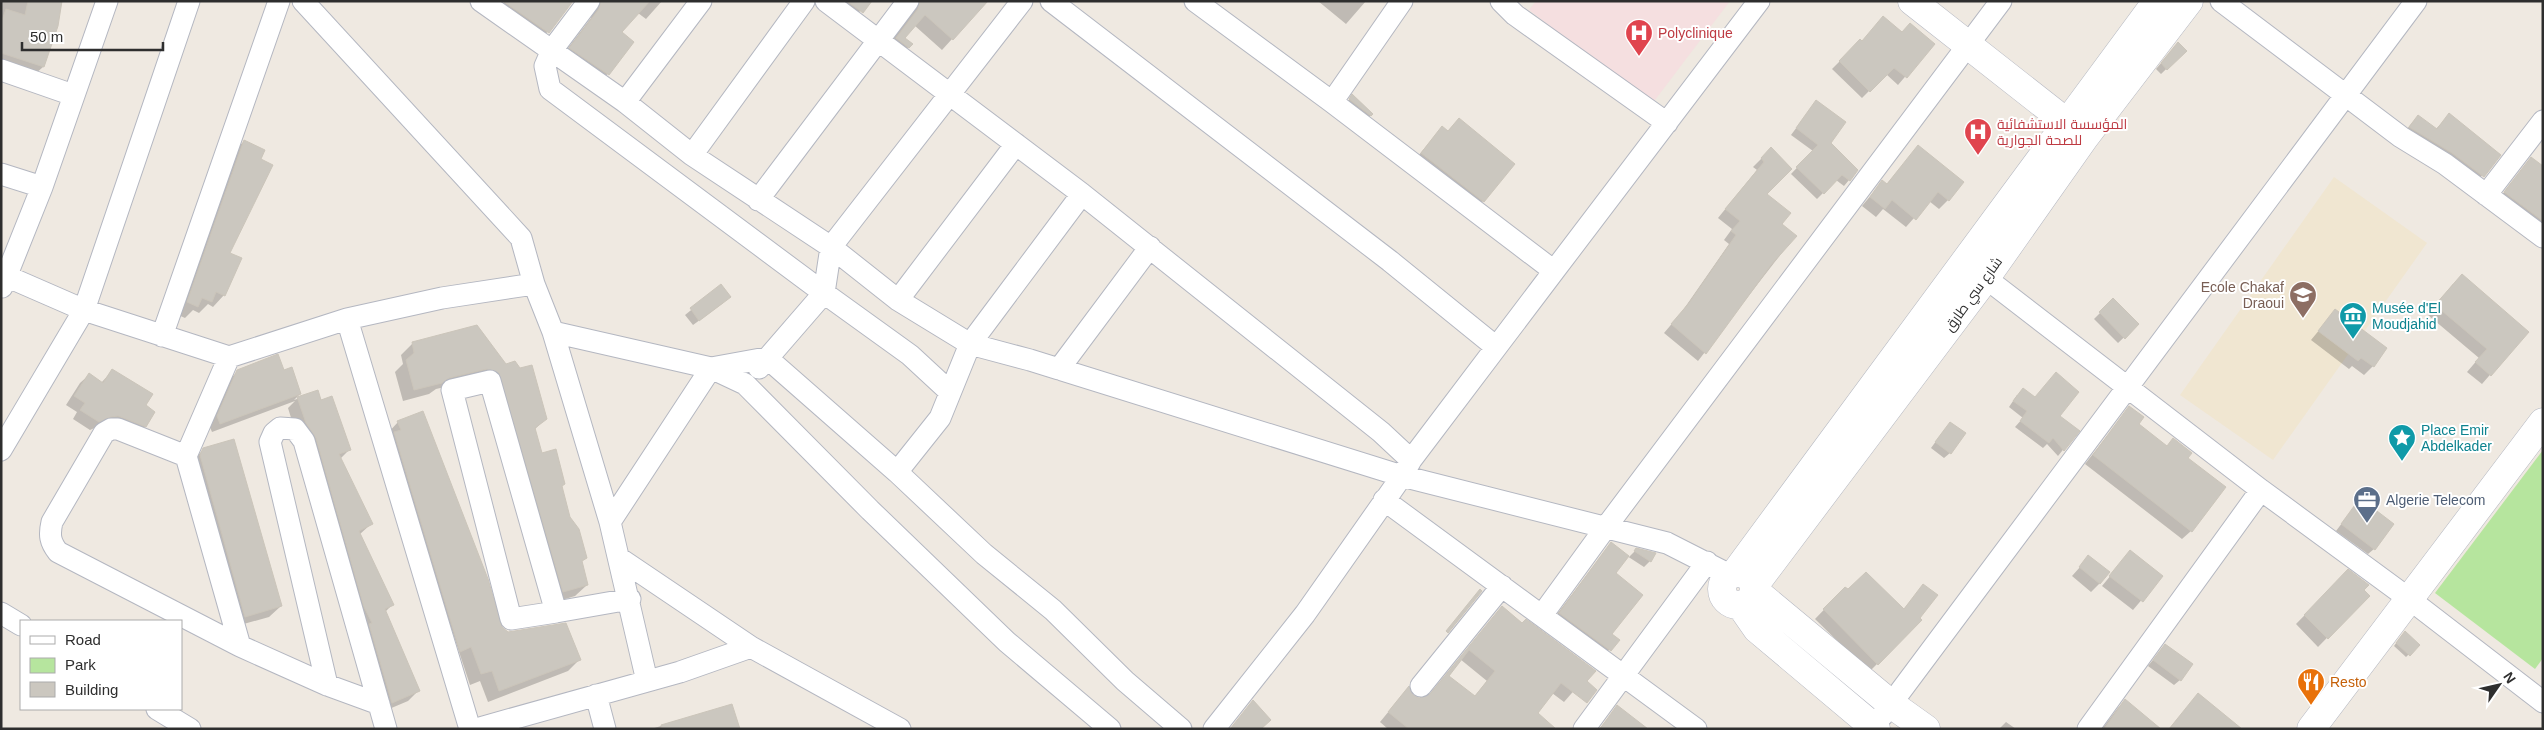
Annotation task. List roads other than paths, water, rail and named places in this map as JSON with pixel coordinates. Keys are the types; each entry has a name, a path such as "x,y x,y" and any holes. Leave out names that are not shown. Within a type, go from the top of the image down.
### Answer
{"street":[{"path":"106,1 42,187 4,282 229,357 347,319 442,298 534,284"},
{"path":"1,450 84,310 188,1"},
{"path":"162,336 279,1"},
{"path":"303,1 521,238 534,284 553,332 610,522 630,600 647,681"},
{"path":"589,1 552,50 545,66 550,89 910,355 950,392"},
{"path":"625,102 701,1"},
{"path":"692,155 804,1"},
{"path":"826,1 1082,194 1381,432 1407,468"},
{"path":"758,200 908,1"},
{"path":"745,384 824,293 831,248 1022,1"},
{"path":"1052,1 1382,255 1496,347"},
{"path":"1195,1 1554,270"},
{"path":"1332,102 1402,1"},
{"path":"1214,729 1304,614 1407,468 1496,347 1759,1"},
{"path":"1912,1 2075,130"},
{"path":"1542,615 1606,526 2001,1"},
{"name":"شارع سي طارق","path":"1737,582 1975,271 2075,130 2157,1"},
{"name":"شارع سي طارق","path":"2075,130 2188,1"},
{"path":"2221,1 2347,94 2401,137 2445,164 2543,238"},
{"path":"1737,582 1757,629 1874,728 2416,1"},
{"path":"483,2 625,102 692,155 831,248 898,300 970,344 1667,543 1737,582 1891,704 1926,729"},
{"path":"1514,6 1667,123"},
{"path":"1,70 73,95"},
{"path":"2486,195 2543,121"},
{"path":"898,300 1016,144"},
{"path":"1,174 42,187"},
{"path":"897,472 940,418 970,344 1082,194"},
{"path":"1059,368 1150,247"},
{"path":"1975,271 2129,387 2261,490 2408,598 2543,702"},
{"path":"347,319 470,729"},
{"path":"553,332 711,368 745,384 870,510 1007,642 1110,729"},
{"path":"229,357 186,456 240,646"},
{"path":"610,522 711,368 767,358"},
{"path":"767,358 897,472 984,554 1053,610 1126,681 1181,729"},
{"path":"556,612 490,381 452,390 511,620 630,600"},
{"path":"2311,729 2408,598 2543,422"},
{"path":"327,685 270,442 274,433 286,427 295,429 304,441 386,729"},
{"path":"186,456 118,429 111,429 104,433 52,522 50,534 52,544 58,552 240,646 327,685 379,704"},
{"path":"2088,729 2261,490"},
{"path":"1384,500 1696,729"},
{"path":"619,558 751,647 894,725"},
{"path":"1584,729 1624,676 1737,582"},
{"path":"1422,686 1502,586"},
{"path":"1,613 20,624"},
{"path":"476,729 647,681 751,647"},
{"path":"596,694 605,729"},
{"path":"160,710 190,729"},
{"path":"865,729 894,725"}],"place":[{"name":"Polyclinique","path":"1639,57"},
{"name":"المؤسسة الاستشفائية للصحة الجوارية","path":"1978,156"},
{"name":"Ecole Chakaf Draoui","path":"2303,319"},
{"name":"Musée d'El Moudjahid","path":"2353,340"},
{"name":"Place Emir Abdelkader","path":"2402,462"},
{"name":"Algerie Telecom","path":"2367,524"},
{"name":"Resto","path":"2311,706"}]}
